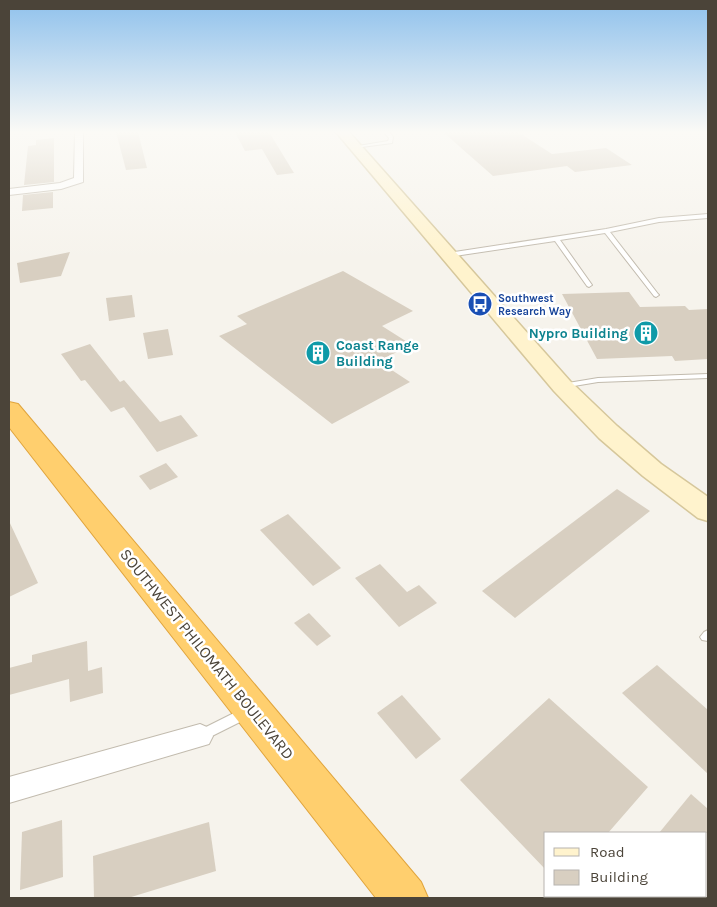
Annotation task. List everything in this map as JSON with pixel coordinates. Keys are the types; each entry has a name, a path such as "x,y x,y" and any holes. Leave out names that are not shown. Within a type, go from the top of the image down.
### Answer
{"highway":[{"name":"SOUTHWEST PHILOMATH BOULEVARD","path":"9,410 405,898"}],"street":[{"path":"9,192 60,186 79,180 79,174"},
{"path":"378,174 562,386 605,430 659,476 708,511"},
{"path":"9,790 174,745 200,736"}],"lane":[{"path":"448,255 606,231 659,220 708,216"},
{"path":"606,231 656,295"},
{"path":"556,238 589,285"},
{"path":"562,386 598,380 708,376"},
{"path":"200,736 253,709"}],"building":[{"path":"25,174 54,174 54,182 24,185"},
{"path":"53,192 53,208 22,211 23,195"},
{"path":"70,252 61,276 20,283 17,263"},
{"name":"Coast Range Building","path":"343,271 413,311 382,326 412,345 378,361 410,382 332,424 219,336 247,324 237,316"},
{"name":"Nypro Building","path":"629,292 640,307 685,306 689,310 708,309 708,359 675,361 672,356 597,359 562,294"},
{"path":"132,295 135,317 109,321 106,298"},
{"path":"168,329 173,355 148,359 143,333"},
{"path":"90,344 120,382 124,380 160,422 181,415 198,436 157,452 124,407 111,412 85,380 81,381 61,354"},
{"path":"166,463 178,477 150,490 139,476"},
{"path":"617,489 650,511 515,618 482,591"},
{"path":"288,514 341,568 313,586 260,530"},
{"path":"9,521 38,583 9,597"},
{"path":"380,564 407,592 419,585 437,603 399,627 355,578"},
{"path":"309,613 331,636 317,646 294,623"},
{"path":"87,641 88,671 102,667 103,693 70,702 69,679 9,695 9,668 32,662 32,655"},
{"path":"657,665 708,710 708,774 622,693"},
{"path":"402,695 441,739 416,759 377,713"},
{"path":"549,698 648,787 609,832 544,832 544,868 460,780"},
{"path":"691,794 708,809 708,833 660,832"},
{"path":"62,820 63,877 20,890 22,832"},
{"path":"209,822 216,871 128,898 94,898 93,856"}],"place":[{"name":"Southwest Research Way","path":"480,304"},
{"name":"Nypro Building","path":"646,333"},
{"name":"Coast Range Building","path":"318,353"}]}
